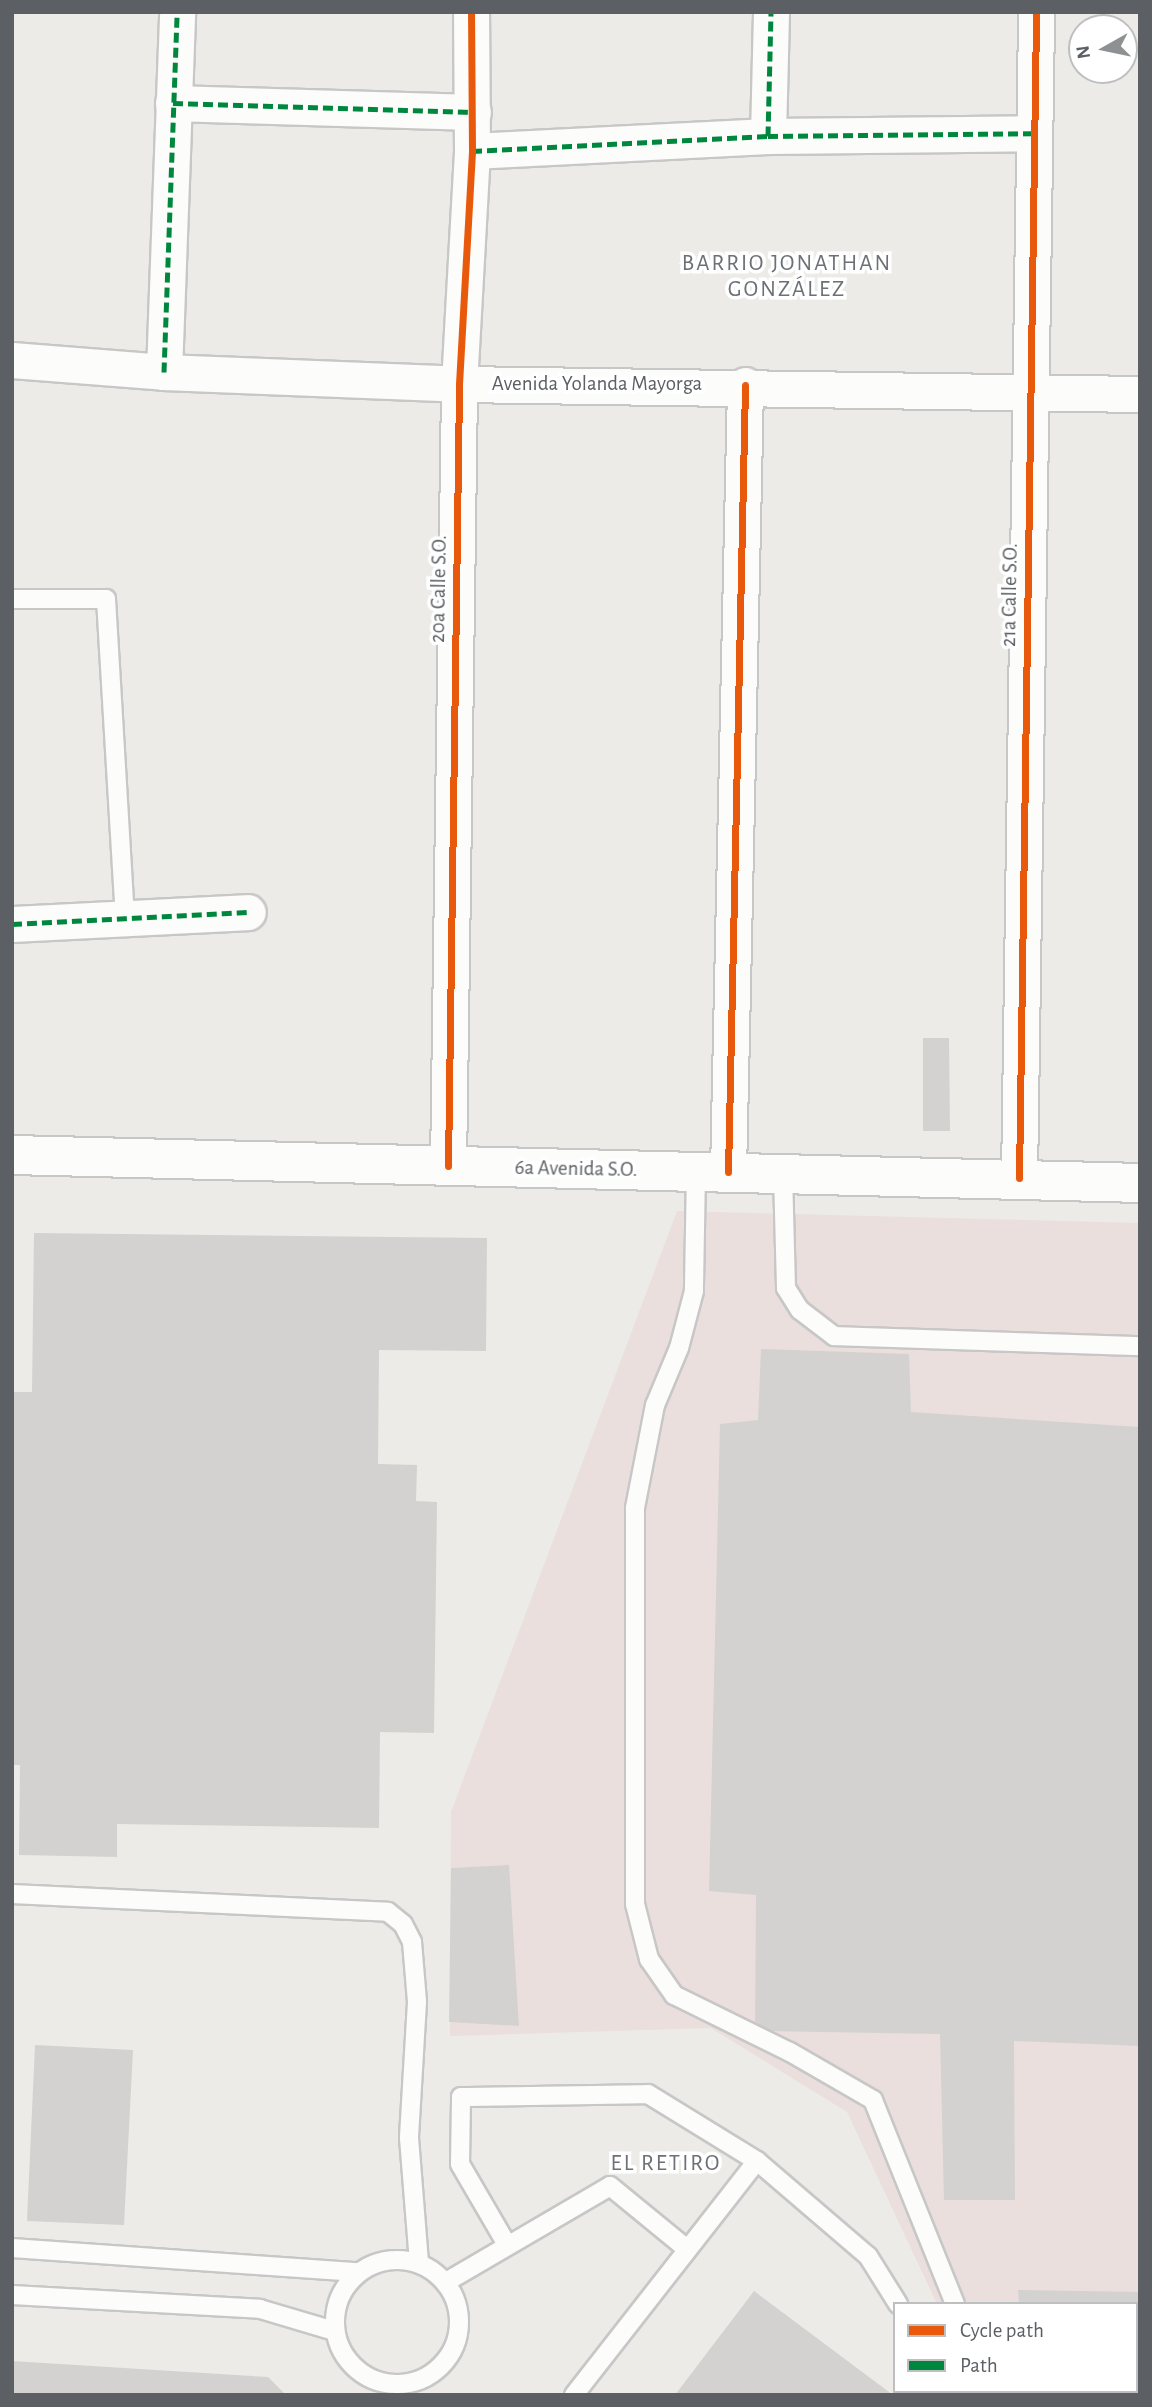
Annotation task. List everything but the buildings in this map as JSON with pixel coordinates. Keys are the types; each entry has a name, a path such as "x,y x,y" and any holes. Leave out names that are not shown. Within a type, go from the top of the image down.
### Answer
{"street":[{"path":"164,372 177,12"},
{"name":"20a Calle S.O.","path":"448,1166 460,384 473,112 471,12"},
{"path":"768,136 771,12"},
{"name":"21a Calle S.O.","path":"1019,1178 1036,12"},
{"path":"173,103 473,112"},
{"path":"472,151 768,136 1034,133"},
{"name":"Avenida Yolanda Mayorga","path":"12,360 164,372 460,384 745,385 1140,394"},
{"path":"712,1172 745,385"},
{"path":"12,924 248,912"},
{"name":"6a Avenida S.O.","path":"12,1155 1140,1183"}],"lane":[{"path":"12,599 106,599 125,919"},
{"path":"712,1172 694,1291 679,1348 655,1405 635,1508 635,1904 649,1959 674,1995 790,2052 873,2100 954,2302"},
{"path":"783,1173 786,1288 800,1310 834,1336 1140,1346"},
{"path":"12,1894 388,1912 403,1924 412,1942 417,2001 409,2138 419,2262"},
{"path":"506,2243 460,2164 461,2097 648,2094 757,2161 868,2256 897,2302"},
{"path":"574,2395 757,2161"},
{"path":"446,2282 506,2243 610,2186 687,2249"},
{"path":"12,2248 357,2272 387,2259 419,2262 446,2282 460,2311 456,2344 437,2372 407,2390 374,2381 347,2362 334,2331 337,2299 357,2272"},
{"path":"12,2295 260,2309 334,2331"}],"shaded area":[{"path":"677,1211 1140,1223 1140,2395 977,2395 1138,2393 1138,2302 936,2302 847,2112 711,2028 450,2036 451,1812"}],"marked path":[{"path":"164,372 177,12"},
{"path":"768,136 771,12"},
{"path":"173,103 473,112"},
{"path":"472,151 768,136 1034,133"},
{"path":"12,924 248,912"}],"cycle path":[{"path":"448,1166 459,384 472,151 471,12"},
{"path":"1019,1178 1036,12"},
{"path":"728,1172 745,385"}],"district":[{"name":"BARRIO JONATHAN GONZÁLEZ","path":"787,277"},
{"name":"EL RETIRO","path":"666,2164"}]}
